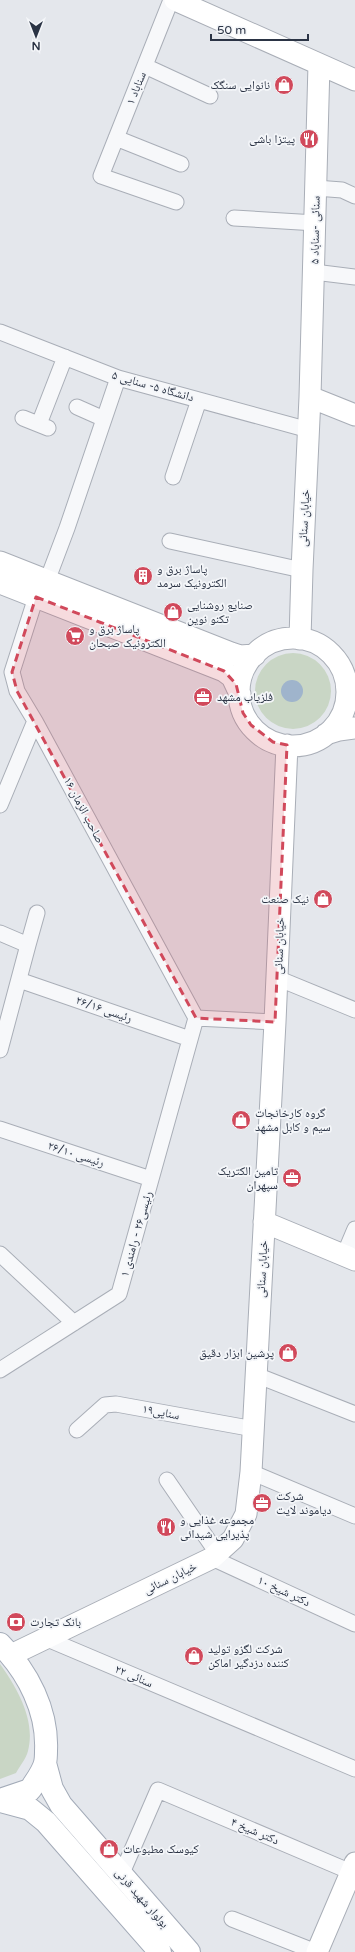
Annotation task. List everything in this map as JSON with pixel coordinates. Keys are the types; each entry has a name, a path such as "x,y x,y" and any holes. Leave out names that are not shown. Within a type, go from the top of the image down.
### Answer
{"main road":[{"path":"1,1800 30,1790 45,1763 47,1733 40,1707 31,1686 6,1650"},
{"name":"بولوار شهید قرنی","path":"45,1763 52,1789 61,1805 122,1873 189,1952"},
{"name":"بولوار شهید قرنی","path":"1,1800 30,1808 46,1822 160,1952"}],"street":[{"path":"177,1 355,80"},
{"name":"سناباد ۱","path":"176,202 101,176 145,66 177,1"},
{"name":"سنائی -سناباد ۵","path":"310,397 316,223 319,64"},
{"path":"145,66 210,96"},
{"path":"116,138 181,164"},
{"path":"316,188 342,190 355,196"},
{"path":"234,218 316,223"},
{"path":"314,272 355,277"},
{"name":"دانشگاه ۵- سنایی ۵","path":"0,332 118,378 309,430"},
{"path":"23,418 43,426 65,357"},
{"name":"صاحب الزمان ۱۶","path":"118,378 67,528 42,589 12,672 17,691 36,721 196,1018"},
{"path":"310,397 355,415"},
{"name":"خیابان سنائی","path":"300,639 310,397"},
{"path":"173,477 199,400"},
{"path":"77,408 104,419"},
{"path":"170,541 302,570"},
{"path":"0,562 42,589 224,671 232,677 240,694"},
{"path":"0,583 42,589 240,656 255,655"},
{"path":"286,639 300,639 314,642 326,649 336,659 343,671 351,692 343,712 336,724 326,734 314,742 300,745 286,745 273,742 261,735 251,725 244,713 240,694 240,685 244,672 260,650 272,643 286,639"},
{"path":"1,800 36,721"},
{"path":"326,734 339,730 355,728"},
{"name":"خیابان سنائی","path":"6,1650 45,1638 215,1556 233,1539 246,1514 254,1429 275,1022 286,745"},
{"path":"0,1050 37,912"},
{"path":"0,933 28,945"},
{"path":"277,978 355,1010"},
{"name":"رئیسی ۲۶/۱۶","path":"18,980 190,1038"},
{"path":"196,1018 275,1022"},
{"name":"رئیسی۲۶ - رامندی ۱","path":"0,1370 119,1294 196,1018"},
{"name":"رئیسی ۲۶/۱۰","path":"0,1129 151,1179"},
{"path":"264,1222 349,1258 355,1229"},
{"path":"0,1254 74,1323"},
{"path":"256,1375 355,1414"},
{"name":"سنایی۱۹","path":"78,1430 105,1405 116,1404 254,1429"},
{"path":"251,1472 355,1516"},
{"path":"166,1480 215,1556"},
{"name":"دکتر شیخ ۱۰","path":"215,1556 355,1624"},
{"name":"سنائی ۲۲","path":"45,1638 355,1770"},
{"name":"دکتر شیخ ۴","path":"122,1873 158,1790 353,1867"},
{"path":"232,1919 317,1952 353,1867"}],"highlighted area":[{"path":"36,597 224,671 236,684 243,713 251,725 273,742 287,745 275,1022 196,1018 17,691 12,672"}],"green space":[{"path":"293,653 307,656 320,664 328,677 331,691 328,705 320,718 307,726 293,729 279,726 266,718 258,705 255,691 258,677 266,664 279,656"},
{"path":"0,1664 13,1683 23,1705 27,1716 30,1739 27,1754 16,1773 0,1779"}],"water":[{"path":"288,680 296,680 303,687 303,695 296,702 288,702 281,695 281,687"}],"place":[{"name":"نانوایی سنگک","path":"284,85"},
{"name":"پیتزا باشی","path":"309,139"},
{"name":"پاساژ برق و الکترونیک سرمد","path":"143,576"},
{"name":"صنایع روشنایی تکنو نوین","path":"173,612"},
{"name":"پاساژ برق و الکترونیک صبحان","path":"75,636"},
{"name":"فلزیاب مشهد","path":"203,697"},
{"name":"نیک صنعت","path":"323,899"},
{"name":"گروه کارخانجات سیم و کابل مشهد","path":"241,1120"},
{"name":"تامین الکتریک سپهران","path":"292,1178"},
{"name":"پرشین ابزار دقیق","path":"288,1353"},
{"name":"شرکت دیاموند لایت","path":"262,1503"},
{"name":"مجموعه غذایی و پذیرایی شیدائی","path":"166,1527"},
{"name":"بانک تجارت","path":"16,1622"},
{"name":"شرکت لگزو تولید کننده دزدگیر اماکن","path":"194,1656"},
{"name":"کیوسک مطبوعات","path":"109,1849"}]}
